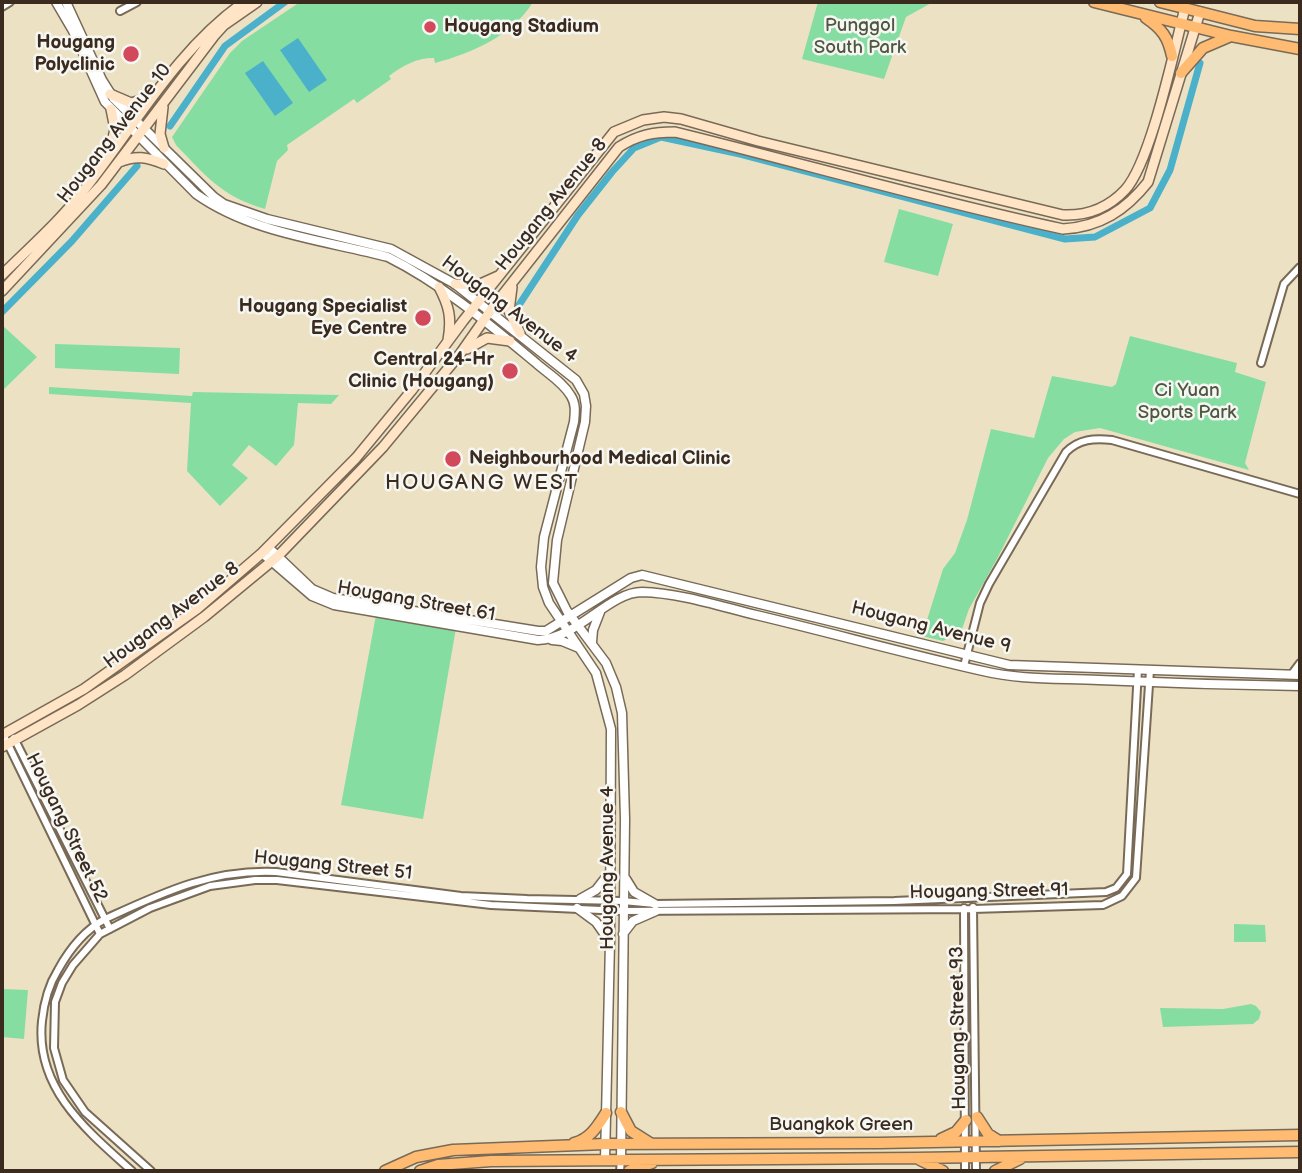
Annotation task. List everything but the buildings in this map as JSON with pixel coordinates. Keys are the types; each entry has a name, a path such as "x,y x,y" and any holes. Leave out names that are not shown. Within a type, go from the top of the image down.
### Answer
{"main road":[{"name":"Hougang Avenue 10","path":"2,275 59,221 209,29 244,2"},
{"name":"Hougang Avenue 10","path":"2,290 65,226 219,31 257,2"},
{"path":"1094,2 1297,50"},
{"path":"1160,2 1255,26 1300,29"},
{"name":"Hougang Avenue 8","path":"5,733 95,681 197,609 265,550 356,458 614,132 643,120 664,117 681,119 758,141 1063,215 1095,212 1125,191 1136,177 1152,130 1185,8"},
{"name":"Hougang Avenue 8","path":"8,744 125,675 204,617 275,559 364,469 460,354 619,147 640,135 675,132 922,196 1063,229 1077,229 1099,223 1119,212 1148,182 1200,12"},
{"path":"1140,13 1163,31 1172,56"},
{"path":"1181,73 1203,48 1231,36"},
{"path":"110,94 131,103 155,95"},
{"path":"164,102 160,124 164,148"},
{"path":"108,156 115,129 111,109"},
{"path":"118,162 148,157 164,164"},
{"path":"827,170 830,157"},
{"path":"922,196 925,181"},
{"path":"455,285 478,285 502,273"},
{"path":"514,282 509,311 520,333"},
{"path":"439,287 450,307 451,322 447,345"},
{"path":"460,354 475,342 487,338 510,341"},
{"path":"621,1112 634,1135 653,1144"},
{"path":"567,1145 582,1141 593,1133 606,1113"},
{"path":"934,1142 956,1132 972,1119 999,1141"},
{"name":"Buangkok Green","path":"385,1171 416,1157 453,1150 567,1145 1300,1135"},
{"name":"Buangkok Green","path":"419,1171 438,1165 462,1163 577,1161 620,1166 666,1159 1300,1152"},
{"path":"995,1171 1027,1156"},
{"path":"916,1158 943,1171"},
{"path":"629,1171 666,1159"},
{"path":"577,1161 594,1171"}],"street":[{"path":"2,6 10,2"},
{"name":"Hougang Avenue 4","path":"56,2 73,32 99,92 111,109 133,125 145,128 214,197 249,214 388,257 439,287 471,312 520,333 576,380 584,394 585,422 554,558 553,583 571,617 606,663 616,687 622,713 624,873 620,1166"},
{"name":"Hougang Avenue 4","path":"66,2 110,94 138,136 196,194 231,216 391,249 455,285 478,303 486,317 567,390 572,398 575,409 542,548 543,587 552,608 596,673 611,729 605,1165"},
{"path":"120,11 137,2"},
{"path":"1261,363 1284,285 1300,267"},
{"path":"964,666 980,603 989,584 1046,483 1066,452 1078,443 1093,439 1112,440 1300,494"},
{"name":"Hougang Street 61","path":"265,550 312,589 333,598 548,636 582,649"},
{"name":"Hougang Avenue 9","path":"571,617 631,578 642,575 1009,665 1296,675"},
{"name":"Hougang Avenue 9","path":"579,625 615,602 637,592 663,593 901,653 1024,677 1300,686"},
{"path":"562,603 569,607 587,606"},
{"path":"548,636 552,608"},
{"path":"592,642 593,630 600,612"},
{"path":"548,636 571,617"},
{"path":"548,636 569,631 579,625"},
{"path":"1296,675 1300,663"},
{"name":"Hougang Street 91","path":"623,911 964,899 1106,892 1116,888 1127,874 1138,670"},
{"name":"Hougang Street 91","path":"623,901 656,908 973,909 1103,905 1122,896 1134,884 1138,865 1150,670"},
{"name":"Hougang Street 52","path":"5,733 100,934"},
{"name":"Hougang Street 52","path":"8,744 110,929"},
{"name":"Hougang Street 51","path":"132,1171 77,1120 58,1096 41,1049 43,1014 49,983 66,956 95,924 194,881 256,871 461,895 527,900 623,901"},
{"path":"580,899 596,890 610,872"},
{"path":"623,934 633,921 656,908 634,892 624,873"},
{"name":"Hougang Street 51","path":"151,1171 85,1112 63,1080 54,1048 55,1002 62,983 73,965 100,934 177,897 210,886 256,880 491,905 623,911"},
{"path":"1023,896 1023,908"},
{"name":"Hougang Street 93","path":"971,1157 973,898"},
{"name":"Hougang Street 93","path":"964,899 972,1119"},
{"path":"577,908 596,922 610,942"},
{"path":"965,1171 971,1157"},
{"path":"971,1157 976,1171"}],"green space":[{"path":"300,2 533,2 514,24 490,42 435,63 434,58 428,58 405,65 389,76 391,79 357,103 354,99 287,145 288,150 277,161 265,209 237,198 215,184 176,145 172,137 230,53 242,41"},
{"name":"Punggol South Park","path":"818,2 933,2 906,17 884,79 802,59"},
{"path":"899,209 953,224 938,276 884,262"},
{"path":"2,325 37,357 2,391"},
{"name":"Ci Yuan Sports Park","path":"1130,336 1237,363 1235,372 1266,382 1245,463 1249,470 1100,428 1075,432 1064,439 1048,458 969,609 961,632 943,641 922,636 943,569 955,553 967,520 991,429 1034,438 1052,376 1112,387 1116,384"},
{"path":"55,344 180,348 179,374 55,368"},
{"path":"49,387 192,396 193,392 339,395 331,404 298,403 294,445 276,466 249,445 232,465 248,478 220,506 187,471 191,403 49,394"},
{"path":"376,615 456,628 423,819 341,805"},
{"path":"1234,924 1265,925 1266,942 1234,942"},
{"path":"2,989 28,990 24,1039 2,1037"},
{"path":"1251,1004 1261,1012 1259,1019 1253,1024 1163,1027 1160,1008 1223,1009"}],"water":[{"path":"298,38 327,80 309,92 280,50"},
{"path":"263,61 293,103 275,116 245,73"}],"waterway":[{"path":"170,126 225,46 285,2"},
{"path":"517,308 578,215 612,172 634,148 661,137 740,154 1065,239 1095,237 1150,208 1170,170 1200,63"},
{"path":"2,312 72,241 137,166"}],"place":[{"name":"Hougang Stadium","path":"430,27"},
{"name":"Hougang Polyclinic","path":"131,54"},
{"name":"Hougang Specialist Eye Centre","path":"423,318"},
{"name":"Central 24-Hr Clinic (Hougang)","path":"510,371"},
{"name":"Neighbourhood Medical Clinic","path":"453,459"}],"district":[{"name":"HOUGANG WEST","path":"482,484"}]}
